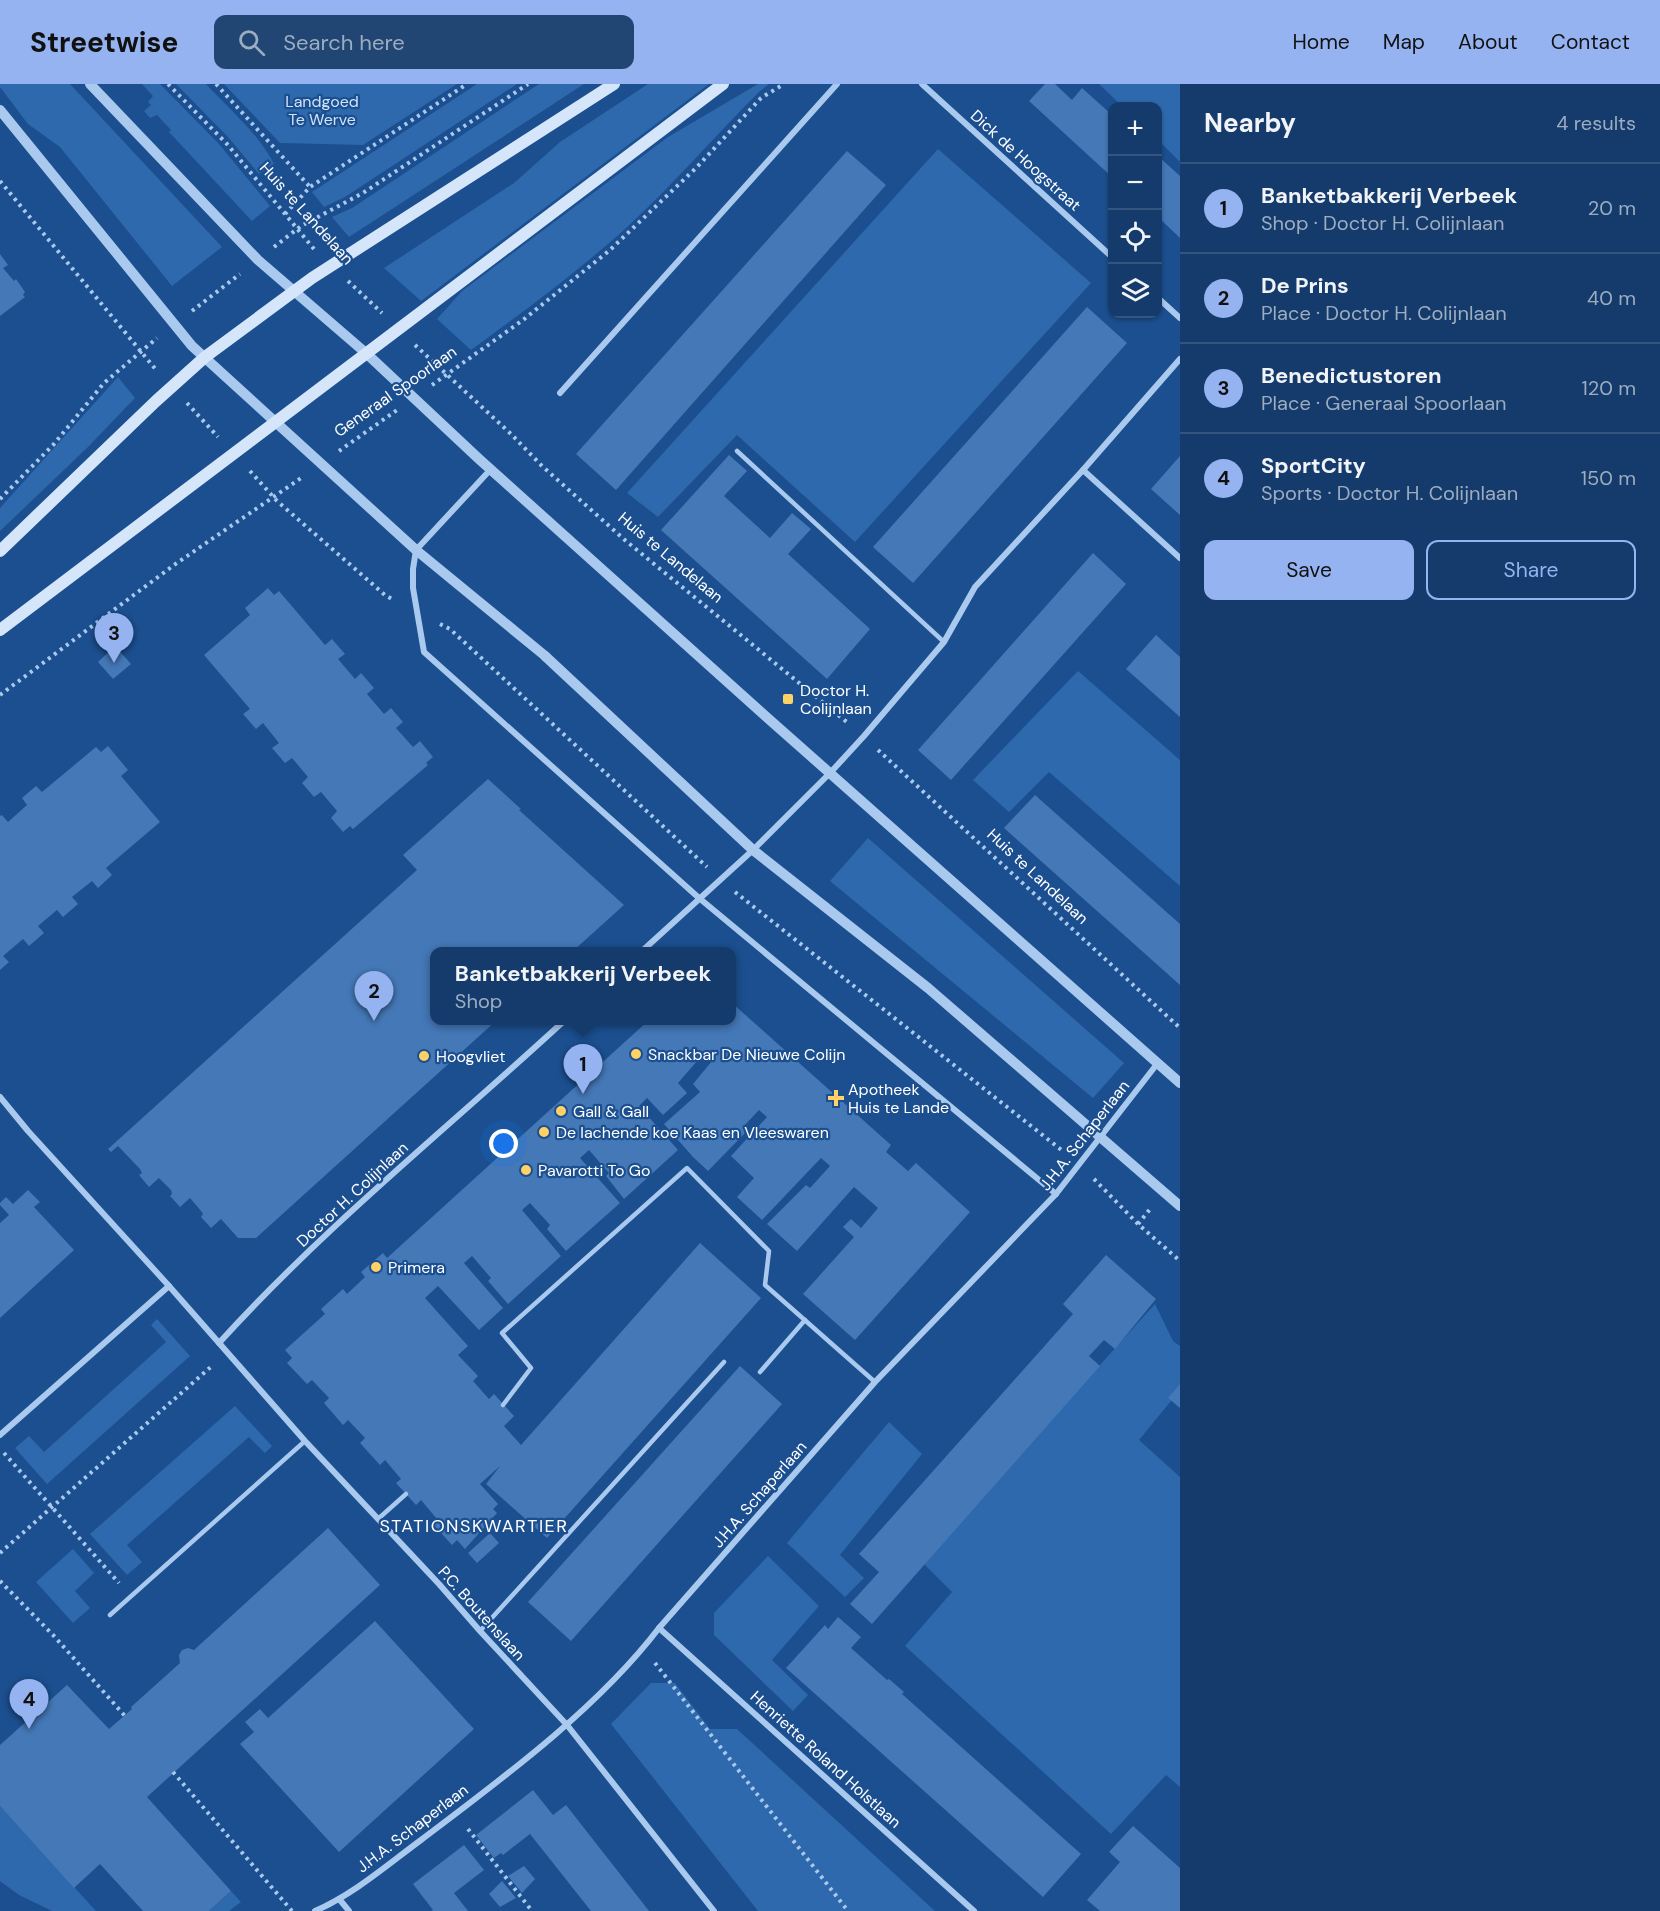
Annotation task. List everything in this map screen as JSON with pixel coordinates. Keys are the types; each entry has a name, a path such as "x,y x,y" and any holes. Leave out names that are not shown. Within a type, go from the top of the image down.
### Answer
{"main road":[{"path":"0,551 171,386 205,357 293,291 614,84"},
{"path":"0,630 723,84"}],"street":[{"path":"90,84 258,260 367,354 491,469 1180,1083"},
{"path":"560,393 837,84"},
{"name":"Dick de Hoogstraat","path":"922,84 1108,252"},
{"path":"0,110 174,325 205,357 416,550 544,655 753,850 928,988 1180,1206"},
{"path":"1162,302 1180,318"},
{"path":"645,947 753,850 864,736 944,642 975,587 1083,470 1180,359"},
{"path":"491,469 416,550 413,588 424,652 699,898 1056,1194"},
{"path":"1083,470 1180,558"},
{"name":"Doctor H. Colijnlaan","path":"219,1343 282,1276 560,1025"},
{"name":"J.H.A. Schaperlaan","path":"315,1911 339,1900 455,1814 567,1725 644,1648 875,1382 1056,1194 1157,1064"},
{"path":"0,1097 219,1343"},
{"path":"0,1435 169,1286"},
{"name":"P.C. Boutenslaan","path":"219,1343 305,1441 567,1725 714,1911"},
{"name":"Henriette Roland Holstlaan","path":"659,1628 974,1911"},
{"path":"339,1900 348,1911"}],"lane":[{"path":"737,451 944,642"},
{"path":"504,1405 531,1368 502,1333 687,1168 769,1251 765,1285 875,1382"},
{"path":"760,1372 805,1320"},
{"path":"480,1631 724,1362"},
{"path":"110,1615 305,1441"},
{"path":"378,1519 406,1494"}],"path":[{"name":"Huis te Landelaan","path":"168,84 227,144 317,252 511,434 542,466 626,541 864,736 1180,1028"},
{"name":"Huis te Landelaan","path":"216,84 310,187"},
{"path":"285,214 310,187 467,84"},
{"path":"0,499 60,438 104,383 174,325 297,229 363,193 528,84"},
{"name":"Generaal Spoorlaan","path":"0,695 174,565 523,320 610,249 696,168 761,98 784,84"},
{"path":"0,181 140,352 273,497"},
{"path":"0,1553 215,1363 219,1343"},
{"path":"0,1448 131,1596"},
{"path":"0,1581 54,1636 125,1716"},
{"path":"644,1648 848,1911"},
{"path":"173,1772 292,1911"},
{"path":"474,1836 532,1911"}],"green space":[{"path":"0,84 70,84 222,247 172,286 60,147 28,124"},
{"path":"142,84 160,84 219,144 270,206 252,221 169,132 171,130 157,115 150,118 144,111 151,105 148,102 153,96"},
{"path":"176,84 206,84 252,132 274,164 259,174 228,137"},
{"name":"Landgoed Te Werve","path":"224,84 457,84 363,145 280,143"},
{"path":"477,84 517,84 345,197 324,207 312,192"},
{"path":"539,84 584,84 349,237 332,217 352,208"},
{"path":"648,84 709,84 421,301 384,268 514,183 560,142"},
{"path":"758,84 769,84 625,229 530,307 471,350 437,319 462,291 668,137"},
{"path":"1099,84 1180,84 1180,162 1162,144 1162,102 1118,102"},
{"path":"938,149 1091,283 855,542 737,435 658,517 627,493"},
{"path":"118,377 135,398 89,446 0,531 0,508"},
{"path":"1078,671 1180,760 1180,886 1049,772 1009,812 973,780"},
{"path":"868,838 1124,1063 1093,1098 830,881"},
{"path":"1155,1304 1173,1341 1180,1346 1180,1390 1139,1440 1180,1477 1180,1787 1166,1775 1111,1834 905,1646 952,1592 922,1562"},
{"path":"157,1319 190,1356 47,1484 15,1448 29,1436 44,1452 166,1342 151,1325"},
{"path":"235,1406 272,1446 265,1453 249,1437 127,1545 142,1562 127,1575 90,1534"},
{"path":"889,1422 922,1454 840,1555 864,1578 845,1597 787,1543"},
{"path":"73,1549 94,1573 75,1591 90,1608 73,1623 36,1582"},
{"path":"768,1556 819,1606 772,1660 808,1695 793,1711 714,1635 714,1613"},
{"path":"651,1683 675,1683 710,1729 737,1729 935,1911 758,1911 611,1724"},
{"path":"0,1806 96,1911 52,1911 19,1895 0,1881"},
{"path":"231,1891 241,1902 229,1911 209,1911"}],"building":[{"path":"1045,84 1055,84 1072,100 1082,88 1108,111 1108,173 1029,101"},
{"path":"847,151 886,185 616,490 576,454"},
{"path":"1162,160 1180,176 1180,238 1162,221"},
{"path":"0,254 8,265 3,268 14,281 16,279 25,292 23,295 25,297 0,316"},
{"path":"1087,307 1127,343 913,583 873,547"},
{"path":"729,455 747,471 724,496 770,538 792,513 811,529 788,554 870,629 827,679 661,530"},
{"path":"1180,456 1180,515 1151,489"},
{"path":"1093,553 1126,584 951,780 918,750"},
{"path":"268,588 274,595 279,591 325,645 332,639 345,654 338,659 355,679 361,673 374,688 367,694 384,714 391,708 403,722 396,728 413,747 420,741 433,757 426,763 428,765 353,829 350,826 343,832 331,818 337,811 321,792 314,797 302,783 308,777 292,758 285,763 272,748 279,743 263,723 256,729 243,714 250,709 204,655 250,615 245,608"},
{"path":"1156,635 1180,657 1180,717 1126,669"},
{"path":"115,646 131,664 113,679 98,662"},
{"path":"108,746 128,770 121,776 160,822 106,868 112,875 98,888 92,881 72,897 78,904 63,917 57,910 38,926 44,933 29,946 23,939 3,956 9,962 0,970 0,816 2,815 8,822 27,805 22,798 36,786 42,792 96,747 101,752"},
{"path":"488,779 624,905 577,947 430,947 430,1025 491,1025 256,1238 238,1238 221,1219 211,1228 201,1217 203,1214 190,1198 180,1207 170,1196 171,1190 159,1178 149,1187 139,1175 142,1173 140,1169 118,1146 111,1152 108,1149 417,870 403,855"},
{"path":"1035,795 1180,924 1180,985 1004,828"},
{"path":"736,1007 891,1145 886,1152 908,1171 916,1163 970,1212 855,1340 803,1294 854,1237 843,1227 851,1219 861,1228 878,1208 854,1187 797,1251 767,1224 806,1185 810,1188 830,1166 821,1158 762,1220 737,1197 754,1178 731,1156 767,1117 759,1110 743,1127 747,1131 708,1171 664,1124 700,1092 693,1084 712,1061 704,1053 678,1083 687,1093 663,1115 647,1098 639,1106 678,1150 624,1199 606,1176 609,1173 589,1150 580,1158 620,1203 566,1251 547,1229 550,1225 530,1203 522,1210 561,1256 508,1304 488,1281 491,1278 472,1256 464,1263 503,1308 479,1330 438,1286 425,1298 468,1346 458,1355 478,1376 473,1381 489,1399 494,1394 514,1416 504,1426 521,1445 700,1243 761,1298 547,1538 486,1484 500,1466 480,1484 498,1504 493,1509 497,1513 465,1549 457,1540 452,1545 432,1523 437,1519 421,1500 416,1505 396,1483 401,1479 385,1460 380,1465 360,1443 365,1438 348,1420 343,1425 324,1403 329,1398 312,1380 307,1384 287,1363 292,1358 285,1350 325,1314 321,1309 343,1289 347,1294 365,1277 361,1272 383,1253 387,1258 643,1025 736,1025"},
{"path":"28,1190 40,1202 34,1207 74,1250 0,1318 0,1223 9,1215 0,1203 6,1197 13,1204"},
{"path":"1106,1255 1156,1299 1115,1349 1104,1340 1089,1356 1100,1366 872,1624 850,1604 879,1572 859,1554 1073,1314 1063,1304"},
{"path":"740,1366 782,1404 571,1641 528,1602"},
{"path":"1180,1384 1180,1408 1168,1398"},
{"path":"328,1528 380,1585 147,1797 231,1891 209,1911 143,1911 100,1864 74,1888 0,1806 0,1745 67,1685 109,1729 180,1663 179,1655 182,1650 188,1648 194,1650"},
{"path":"490,1533 499,1543 477,1563 468,1553"},
{"path":"838,1617 861,1637 851,1648 904,1692 902,1694 1081,1854 1043,1897 786,1668 825,1625 828,1629"},
{"path":"375,1621 474,1729 339,1852 240,1744 254,1732 245,1722 260,1709 268,1718"},
{"path":"533,1790 553,1815 566,1805 649,1911 591,1911 530,1834 503,1855 501,1853 494,1858 476,1835"},
{"path":"1133,1826 1180,1868 1180,1911 1100,1911 1087,1900 1120,1862 1109,1852"},
{"path":"464,1845 484,1870 454,1893 468,1911 431,1911 433,1910 413,1884"},
{"path":"524,1866 535,1879 522,1893 508,1876"},
{"path":"502,1881 516,1898 500,1907 489,1894"}],"place":[{"name":"Benedictustoren","path":"114,663"},
{"name":"Doctor H. Colijnlaan","path":"788,699"},
{"name":"De Prins","path":"374,1021"},
{"name":"Snackbar De Nieuwe Colijn","path":"636,1054"},
{"name":"Hoogvliet","path":"424,1056"},
{"name":"Banketbakkerij Verbeek","path":"583,1094"},
{"name":"Apotheek Huis te Lande","path":"836,1098"},
{"name":"Gall & Gall","path":"561,1111"},
{"name":"De lachende koe Kaas en Vleeswaren","path":"544,1132"},
{"name":"Pavarotti To Go","path":"526,1170"},
{"name":"Primera","path":"376,1267"},
{"name":"SportCity","path":"29,1729"}],"district":[{"name":"STATIONSKWARTIER","path":"474,1526"}]}
